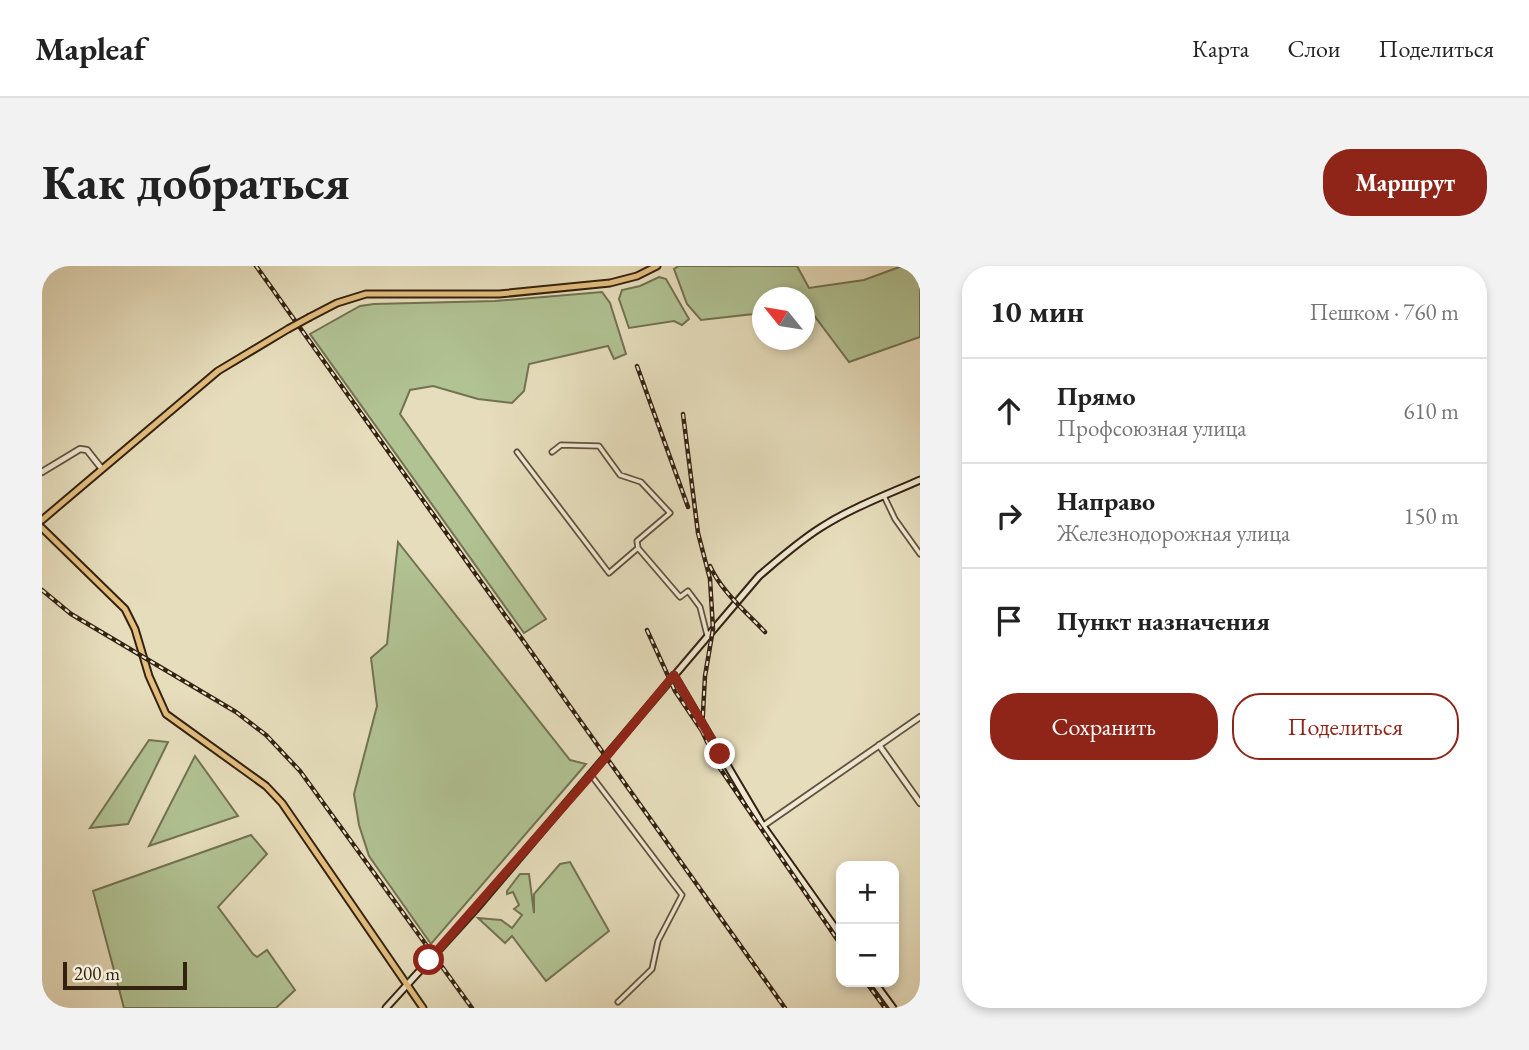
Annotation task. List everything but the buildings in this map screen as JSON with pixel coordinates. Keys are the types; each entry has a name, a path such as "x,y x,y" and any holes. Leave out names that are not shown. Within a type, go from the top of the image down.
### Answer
{"main road":[{"path":"42,520 218,371 337,303 366,294 499,294 610,283 637,276 657,266"},
{"path":"386,1008 475,910 759,576 821,528 920,480"},
{"path":"42,528 125,609 135,629 152,686 166,714 266,786 282,803 423,1008"},
{"path":"674,675 763,826 836,929"},
{"path":"878,987 893,1008"}],"street":[{"path":"552,452 561,445 599,446 620,475 641,482 660,500 670,513 637,541 638,548 680,597 688,591 700,607 708,635"},
{"path":"42,472 80,449 87,450 103,469"},
{"path":"517,452 609,573 638,548"},
{"path":"884,496 895,519 920,554"},
{"path":"763,826 920,717"},
{"path":"879,745 920,802"},
{"path":"591,775 682,895 658,941 652,969 618,1002"}],"green space":[{"path":"679,266 797,266 808,287 752,287 752,314 701,320 687,304 674,269"},
{"path":"902,266 920,266 920,337 849,362 815,317 815,287 864,280"},
{"path":"659,277 666,279 689,319 682,325 674,321 629,328 619,299 622,290 640,286"},
{"path":"602,292 610,303 626,354 614,359 608,346 529,364 524,391 512,403 478,399 433,386 410,390 400,414 546,619 524,633 310,334 360,306 495,301"},
{"path":"398,542 570,760 586,764 431,944 369,856 359,825 354,794 377,706 371,658 387,644"},
{"path":"149,740 168,742 128,824 90,828"},
{"path":"195,756 238,816 149,846"},
{"path":"251,835 267,854 218,907 253,954 257,957 267,950 295,990 276,1008 124,1008 93,891"},
{"path":"570,862 609,931 546,981 512,936 505,943 478,918 501,920 512,928 522,915 514,909 519,905 513,892 507,894 507,891 520,874 529,874 534,913 534,894 560,864"}],"railway":[{"path":"256,266 785,1008"},
{"path":"637,366 688,507"},
{"path":"683,414 698,533 710,579 713,629 705,676 702,731 719,767 836,938"},
{"path":"710,566 727,593 765,632"},
{"path":"42,590 71,614 236,712 266,735 300,771 472,1008"},
{"path":"647,630 675,691 702,731"},
{"path":"870,987 885,1008"}],"route":[{"path":"429,960 475,910 674,675 720,754"}]}
